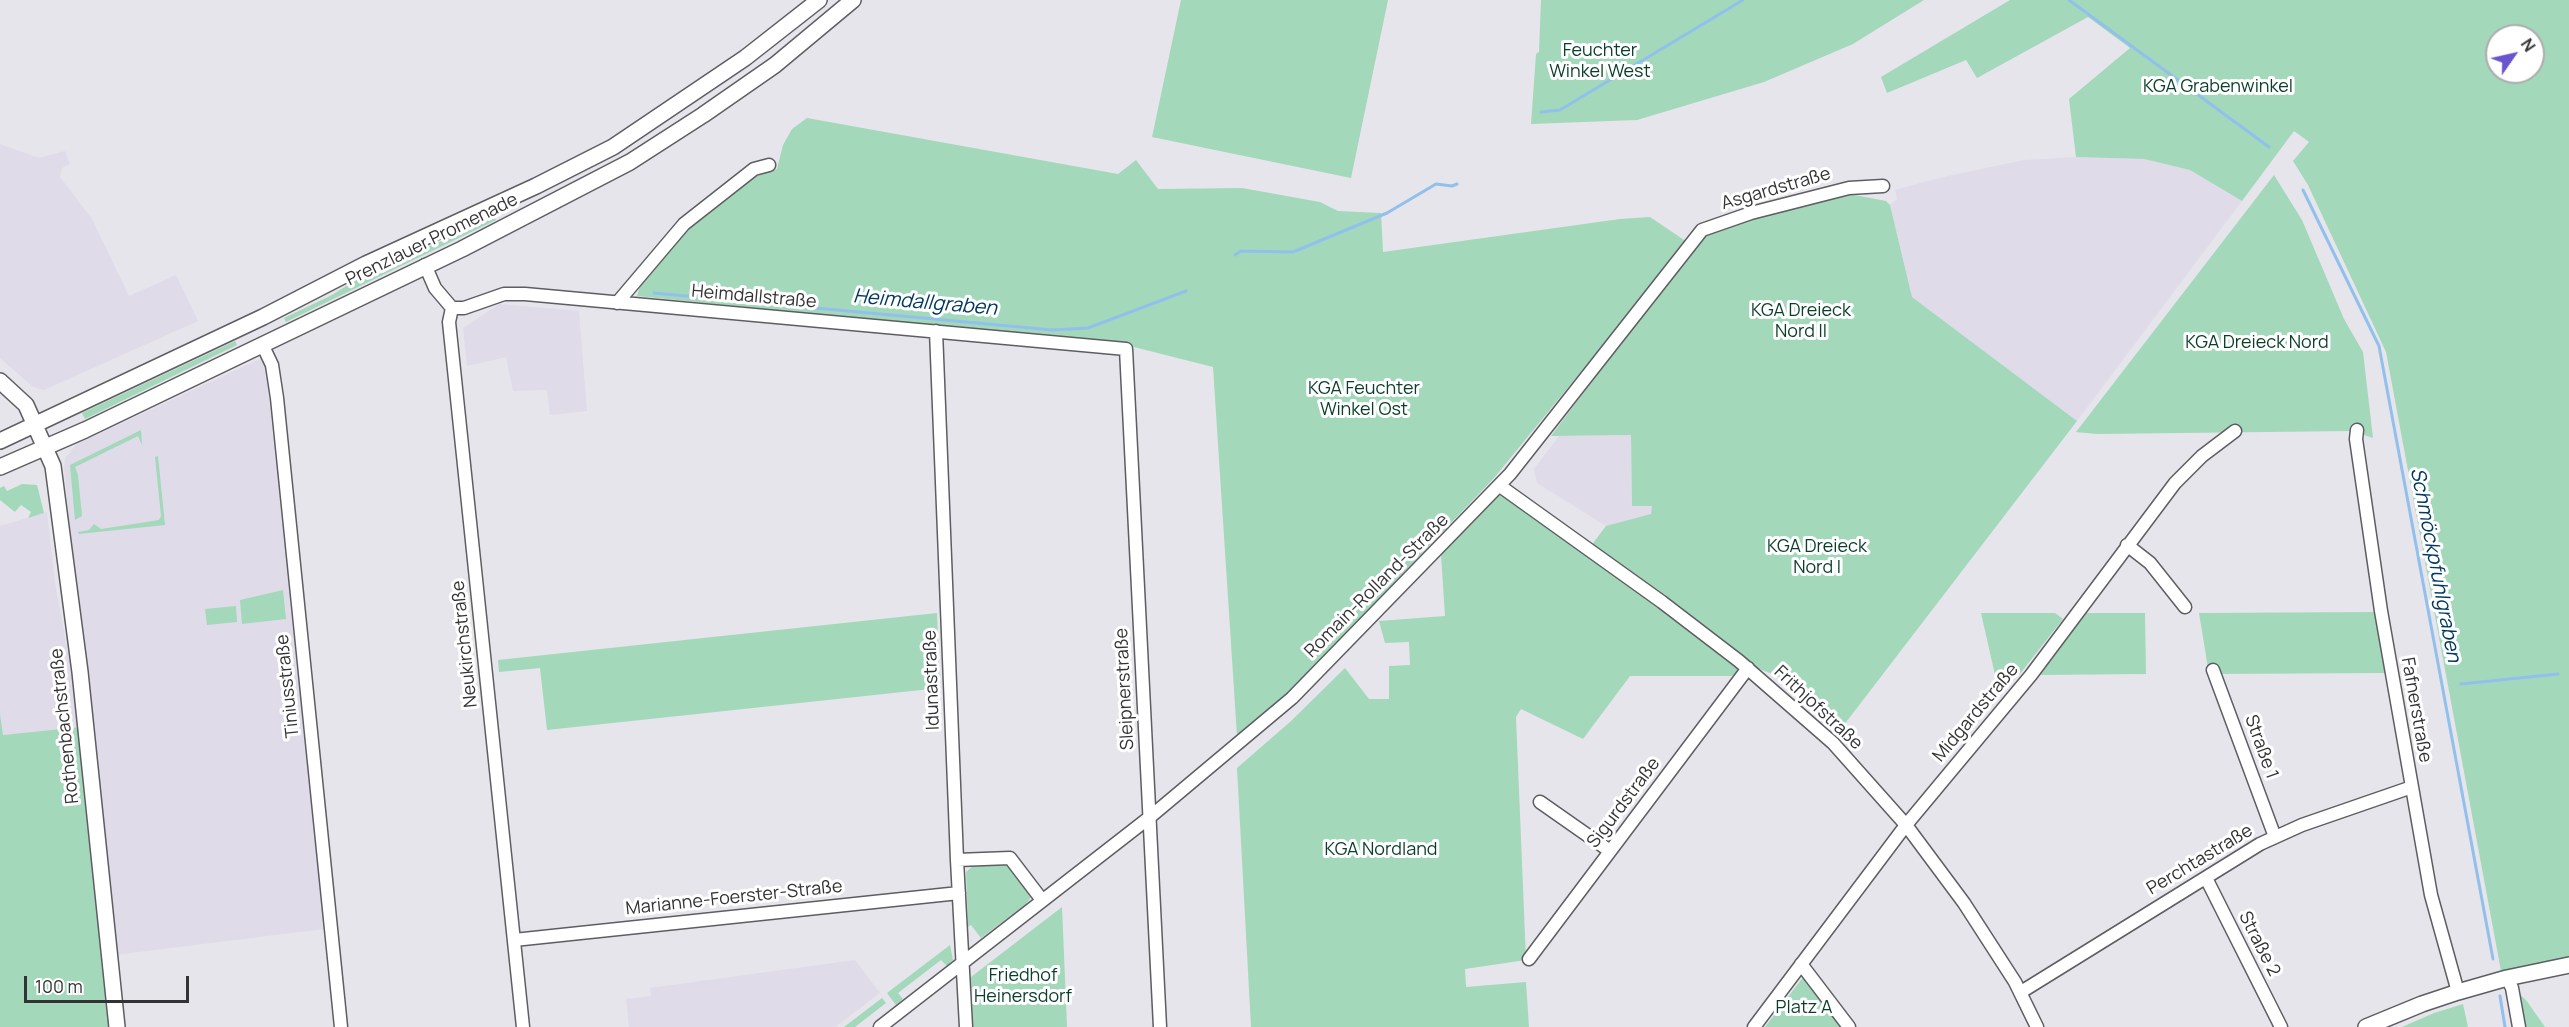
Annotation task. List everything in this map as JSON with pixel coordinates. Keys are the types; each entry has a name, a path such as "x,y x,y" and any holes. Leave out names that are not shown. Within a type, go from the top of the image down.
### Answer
{"main road":[{"name":"Prenzlauer Promenade","path":"0,441 263,317 366,264 536,186 613,147 745,58 819,0"},
{"name":"Prenzlauer Promenade","path":"0,467 85,430 548,206 630,162 775,65 853,0"},
{"name":"Rothenbachstraße","path":"0,381 26,405 53,466 80,672 117,1027"},
{"path":"2366,1027 2458,992 2507,978 2569,965"}],"street":[{"path":"617,303 684,224 747,173 769,165"},
{"name":"Asgardstraße","path":"1688,247 1702,230 1751,213 1849,188 1883,186"},
{"name":"Romain-Rolland-Straße","path":"879,1027 1150,817 1292,698 1500,486 1532,449 1688,247"},
{"path":"425,265 435,288 452,308"},
{"name":"Heimdallstraße","path":"452,308 464,308 504,294 525,294 1126,349"},
{"name":"Neukirchstraße","path":"452,308 449,322 523,1027"},
{"name":"Idunastraße","path":"936,331 957,860 966,1027"},
{"name":"Tiniusstraße","path":"262,344 272,365 277,399 341,1027"},
{"name":"Sleipnerstraße","path":"1126,349 1160,1027"},
{"name":"Midgardstraße","path":"1754,1027 1906,825 2031,675 2175,483 2202,456 2235,430"},
{"name":"Fafnerstraße","path":"2357,430 2356,439 2380,611 2432,895 2458,992"},
{"name":"Frithjofstraße","path":"1500,486 1662,602 1748,668 1833,743 1906,825 1989,939 2021,992 2037,1027"},
{"path":"2127,545 2150,563 2185,607"},
{"name":"Sigurdstraße","path":"1529,959 1748,668"},
{"name":"Straße 1","path":"2213,670 2275,837"},
{"name":"Perchtastraße","path":"2021,992 2275,837 2412,787"},
{"path":"1540,802 1610,851"},
{"path":"957,860 1010,858 1042,900"},
{"name":"Straße 2","path":"2206,878 2281,1027"},
{"name":"Marianne-Foerster-Straße","path":"514,940 959,892"},
{"path":"1800,964 1849,1027"},
{"path":"2507,978 2512,988 2519,1027"}],"shaded area":[{"path":"0,144 39,158 65,151 70,164 62,168 60,177 92,219 129,296 176,275 198,321 44,390 33,387 0,358"},
{"path":"2076,157 2144,159 2190,170 2242,201 2077,421 1912,297 1890,205 1897,199 1895,190 1939,178 2024,160"},
{"path":"499,304 579,311 587,411 550,415 547,390 513,391 506,357 467,366 463,328"},
{"path":"262,358 265,360 324,929 114,955 64,468 65,458 77,444"},
{"path":"1631,435 1632,505 1652,506 1652,514 1606,526 1537,483 1534,469 1559,436"},
{"path":"47,512 55,583 80,727 2,735 0,526"},
{"path":"855,960 880,993 835,1027 629,1027 626,999 651,996 650,988"}],"green space":[{"path":"1181,0 1388,0 1351,178 1152,137"},
{"name":"Feuchter Winkel West","path":"1541,0 1924,0 1853,44 1764,82 1637,120 1531,124 1536,54 1539,52"},
{"name":"KGA Grabenwinkel","path":"2010,0 2569,0 2569,965 2507,978 2501,971 2386,352 2308,185 2293,161 2309,142 2294,131 2242,201 2190,170 2144,159 2076,157 2069,99 2130,48 2088,17 1977,78 1966,60 1887,93 1881,77"},
{"name":"KGA Feuchter Winkel Ost","path":"807,118 1118,174 1136,160 1158,189 1242,188 1320,202 1338,211 1381,213 1383,252 1620,219 1650,217 1687,242 1494,478 1293,688 1237,736 1213,367 1126,345 637,296 642,278 667,248 714,205 746,180 777,169 783,145 792,129"},
{"name":"KGA Dreieck Nord","path":"2274,175 2302,220 2344,319 2363,352 2373,438 2352,431 2097,434 2076,432"},
{"path":"1849,194 1886,201 1890,205 1912,297 2077,421 1837,734 1778,676 1746,664 1732,676 1630,676 1583,739 1521,709 1516,717 1526,960 1465,969 1466,987 1526,982 1529,1027 1251,1027 1237,768 1290,722 1345,668 1369,699 1389,699 1389,666 1410,665 1409,642 1385,643 1379,621 1445,616 1441,555 1496,495 1505,496 1587,551 1606,526 1651,514 1652,506 1632,506 1631,435 1551,436 1688,252 1705,236 1753,218"},
{"path":"495,217 496,220 286,322 284,318 332,295 359,278"},
{"path":"235,341 237,345 85,419 82,413"},
{"path":"141,430 142,445 138,436 75,467 78,475 82,516 75,520 70,465"},
{"path":"158,456 165,525 79,534 78,532 89,530 94,524 101,529 159,520 161,516 155,457"},
{"path":"22,484 37,485 44,513 28,518 31,512 21,505 15,512 0,500 0,488 4,486 7,491"},
{"path":"283,590 286,619 242,624 240,600"},
{"path":"236,606 237,622 207,625 205,609"},
{"path":"2374,612 2385,673 2209,674 2199,613"},
{"path":"937,613 940,688 547,730 540,668 499,672 498,660"},
{"path":"1981,613 2055,613 2063,619 2019,675 1995,675"},
{"path":"2085,613 2145,613 2146,674 2037,675"},
{"path":"0,714 3,735 80,727 111,1027 0,1027"},
{"path":"1005,863 1031,897 1026,904 981,938 971,925 968,927 966,872 974,865"},
{"name":"Friedhof Heinersdorf","path":"1062,907 1067,1027 973,1027 971,977"},
{"path":"950,945 953,960 947,966 941,960 898,993 903,999 896,1005 887,993"},
{"name":"Platz A","path":"1804,976 1842,1027 1765,1027"},
{"path":"2517,992 2526,1000 2545,1027 2523,1027"},
{"path":"882,998 886,1003 855,1027 844,1027"},
{"path":"2463,1004 2468,1027 2402,1027 2434,1013"}],"waterway":[{"path":"1541,112 1560,110 1743,0"},
{"name":"Schmöckpfuhlgraben","path":"2069,0 2269,147"},
{"name":"Heimdallgraben","path":"1235,255 1241,251 1293,252 1387,213 1436,184 1452,186 1457,184"},
{"name":"Schmöckpfuhlgraben","path":"2303,190 2379,346 2493,959"},
{"name":"Heimdallgraben","path":"654,293 1052,330 1088,328 1186,291"},
{"path":"2461,684 2558,674"},
{"name":"Schmöckpfuhlgraben","path":"2500,996 2505,1027"}],"park label":[{"name":"KGA Dreieck Nord II","path":"1801,321"},
{"name":"KGA Dreieck Nord I","path":"1817,557"},
{"name":"KGA Nordland","path":"1381,850"}]}
